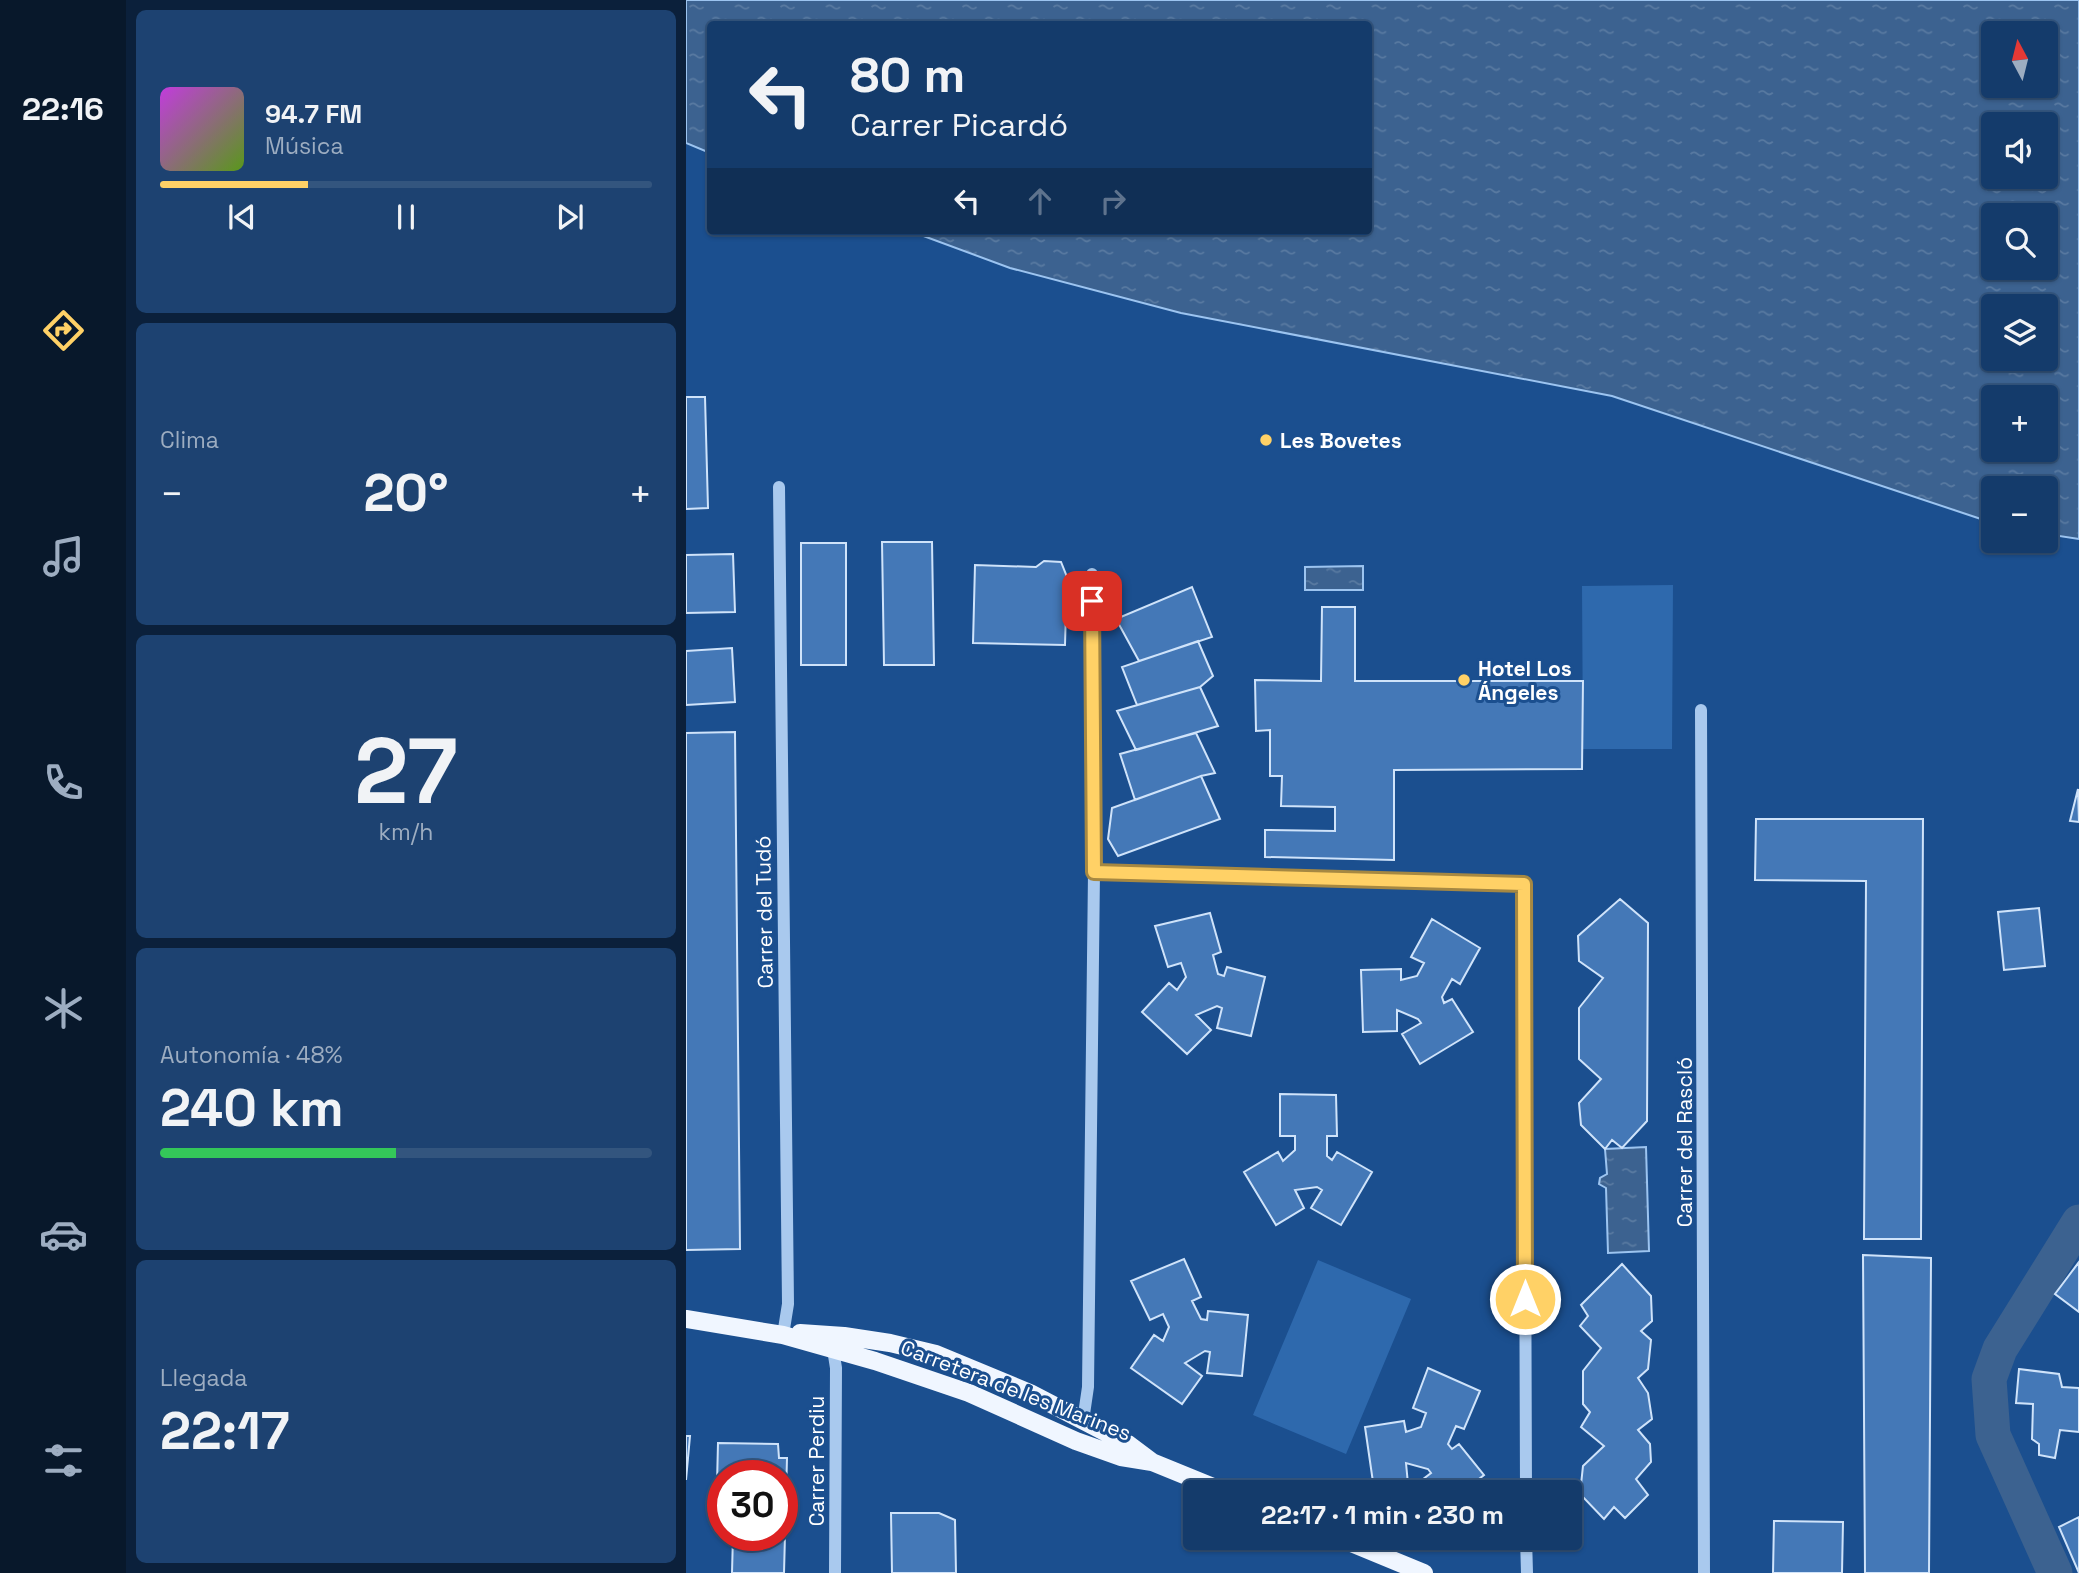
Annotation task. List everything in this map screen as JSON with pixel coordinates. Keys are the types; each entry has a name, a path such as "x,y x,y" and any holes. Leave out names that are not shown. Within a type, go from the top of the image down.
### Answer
{"main road":[{"name":"Carretera de les Marines","path":"686,1319 783,1335 833,1349 969,1393 1076,1441 1121,1457 1152,1462 1196,1480"},
{"name":"Carretera de les Marines","path":"783,1335 810,1332 844,1336 936,1354 1021,1389 1128,1444 1152,1462"},
{"path":"1368,1550 1424,1573"}],"street":[{"name":"Carrer del Tudó","path":"779,487 788,1304 783,1335"},
{"path":"1083,1421 1087,1387 1094,872 1092,573"},
{"name":"Carrer del Rascló","path":"1701,710 1704,1573"},
{"path":"1094,872 1524,884 1526,1480"},
{"name":"Carrer Perdiu","path":"833,1349 836,1368 835,1573"},
{"path":"1527,1550 1527,1573"}],"shaded area":[{"path":"1673,585 1672,749 1583,749 1582,586"},
{"path":"1318,1260 1411,1299 1346,1454 1253,1415"}],"water":[{"path":"686,0 2079,0 2079,539 2058,536 2058,476 1981,476 1981,519 1612,396 1181,313 1010,268 921,235 1372,235 1372,21 707,21 707,152 686,143"},
{"path":"1363,566 1363,590 1305,590 1305,567"},
{"path":"1646,1147 1649,1251 1608,1253 1606,1188 1599,1184 1600,1178 1607,1174 1605,1149"}],"building":[{"path":"686,397 705,397 708,508 686,509"},
{"path":"882,542 932,542 934,665 884,665"},
{"path":"801,543 846,543 846,665 801,665"},
{"path":"733,554 735,612 686,613 686,555"},
{"path":"1044,561 1061,562 1067,577 1065,645 973,643 975,565 1036,567"},
{"path":"1192,587 1212,637 1139,661 1116,619"},
{"path":"1322,607 1355,607 1355,681 1583,681 1582,769 1394,770 1394,860 1265,857 1265,830 1335,831 1335,807 1281,806 1282,776 1270,776 1270,730 1256,731 1255,680 1321,681"},
{"path":"1198,641 1213,676 1200,687 1137,705 1122,667"},
{"path":"732,648 735,702 686,705 686,651"},
{"path":"1200,687 1218,726 1136,750 1117,711"},
{"path":"735,732 740,1249 686,1250 686,733"},
{"path":"1196,733 1215,773 1135,800 1120,754"},
{"path":"1201,776 1220,819 1118,856 1108,839 1112,808"},
{"path":"2078,789 2079,822 2070,821"},
{"path":"1756,819 1923,819 1921,1239 1864,1239 1866,881 1755,880"},
{"path":"1620,899 1648,923 1647,1121 1622,1148 1612,1140 1605,1149 1581,1125 1579,1103 1601,1079 1579,1059 1579,1008 1603,978 1579,961 1578,936"},
{"path":"2039,908 2045,966 2004,970 1998,912"},
{"path":"1210,913 1221,952 1213,955 1218,974 1224,976 1227,967 1265,977 1251,1036 1217,1028 1222,1008 1217,1006 1196,1015 1211,1030 1187,1054 1142,1012 1169,983 1177,990 1186,977 1181,963 1168,967 1155,926"},
{"path":"1432,919 1480,948 1460,984 1452,979 1442,997 1444,1003 1452,999 1473,1032 1420,1064 1402,1034 1421,1023 1418,1019 1397,1010 1397,1031 1363,1032 1361,970 1401,969 1401,980 1417,976 1424,963 1411,957"},
{"path":"1280,1094 1336,1095 1337,1136 1327,1136 1327,1156 1332,1160 1337,1152 1372,1172 1341,1225 1311,1208 1322,1190 1317,1187 1295,1190 1304,1208 1276,1225 1244,1172 1278,1152 1283,1161 1295,1150 1295,1136 1280,1136"},
{"path":"1863,1255 1931,1258 1929,1573 1865,1573"},
{"path":"1184,1259 1201,1297 1192,1301 1201,1319 1207,1320 1208,1311 1248,1315 1242,1376 1207,1373 1210,1352 1205,1351 1185,1363 1202,1376 1182,1404 1131,1368 1154,1335 1163,1341 1169,1327 1163,1314 1150,1320 1131,1281"},
{"path":"2079,1262 2079,1312 2055,1294"},
{"path":"1622,1264 1651,1296 1652,1321 1641,1331 1651,1340 1648,1369 1638,1378 1648,1393 1652,1419 1638,1430 1650,1444 1651,1462 1636,1479 1648,1495 1625,1518 1614,1507 1604,1519 1582,1496 1583,1466 1604,1446 1581,1427 1590,1412 1583,1404 1583,1371 1601,1348 1580,1326 1588,1316 1581,1305"},
{"path":"1428,1368 1480,1391 1464,1429 1456,1426 1448,1444 1452,1449 1459,1444 1484,1475 1478,1480 1422,1480 1431,1473 1428,1469 1406,1463 1408,1480 1373,1480 1365,1427 1404,1421 1406,1432 1421,1427 1426,1413 1413,1408"},
{"path":"2019,1369 2059,1374 2062,1387 2079,1388 2079,1432 2060,1430 2055,1458 2039,1455 2039,1444 2032,1439 2033,1404 2016,1403"},
{"path":"686,1436 690,1436 686,1480"},
{"path":"718,1443 778,1444 779,1458 787,1458 787,1460 718,1460"},
{"path":"891,1513 939,1513 955,1520 956,1573 892,1573"},
{"path":"2079,1517 2079,1573 2059,1527"},
{"path":"1774,1521 1843,1522 1842,1573 1773,1573"},
{"path":"733,1551 785,1551 784,1573 732,1573"}],"waterway":[{"path":"2055,1573 1993,1435 1989,1379 2000,1349 2079,1222"}],"place":[{"name":"Les Bovetes","path":"1266,440"},
{"name":"Hotel Los Ángeles","path":"1464,680"}],"route":[{"path":"1092,601 1094,872 1524,884 1525,1299"}]}
